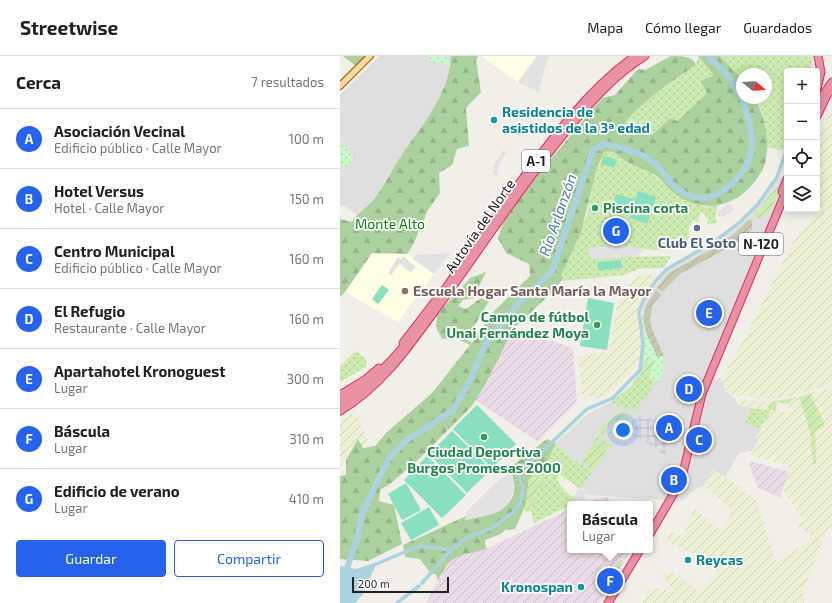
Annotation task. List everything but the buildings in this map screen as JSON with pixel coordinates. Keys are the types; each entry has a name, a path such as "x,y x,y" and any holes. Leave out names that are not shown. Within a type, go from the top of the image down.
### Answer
{"highway":[{"name":"Autovía del Norte","path":"451,280 532,167 572,115 610,76 635,56"},
{"name":"Autovía del Norte","path":"376,384 396,363 414,340 509,206 559,140 596,97 627,69 646,56"},
{"path":"818,56 821,72 820,76"},
{"path":"820,100 832,82"},
{"path":"820,110 827,95 832,89"},
{"name":"N-120","path":"741,298 784,187"},
{"name":"N-120","path":"653,529 681,481 702,394 784,196"},
{"name":"A-1","path":"340,395 366,379 392,355 410,335 451,280"},
{"path":"340,403 373,380 389,365 423,321 451,280"},
{"name":"A-1","path":"340,408 376,384"},
{"path":"340,411 365,394 376,384"},
{"path":"608,603 638,553"}],"main road":[{"path":"340,86 370,56"}],"shaded area":[{"path":"380,56 451,56 451,66 438,103 398,160 375,198 357,214 342,205 340,207 340,95"},
{"path":"481,56 537,56 518,82"},
{"path":"537,56 548,56 539,92 518,82"},
{"path":"832,108 832,384 788,397 772,399 733,395 726,391 721,378 732,362 795,238 812,219 814,212 820,212 820,134"},
{"path":"503,150 506,154 498,165 498,175 493,175 494,164"},
{"path":"784,176 784,181 772,214 761,241 758,244 707,378 721,378 726,391 735,399 738,405 752,408 745,423 760,430 756,438 759,440 752,451 739,453 725,477 713,469 704,486 697,488 682,501 587,495 583,488 592,471 572,459 556,443 586,415 616,399 635,382 641,371 643,359 644,346 642,311 644,302 663,276 671,268 717,243 735,229 759,205 777,179"},
{"path":"730,203 734,210 723,217 718,216 718,211"},
{"path":"749,219 752,221 752,229 735,244 680,274 662,292 657,288 669,273 710,250 734,234"},
{"path":"623,245 643,249 637,257 590,259 589,248"},
{"path":"372,253 407,254 434,274 398,322 345,292"},
{"path":"450,253 434,274 413,259 415,255"},
{"path":"403,256 416,267 411,273 400,264 391,275 388,273 398,257 401,259"},
{"path":"662,273 641,301 638,321 642,343 640,359 633,371 606,395 599,399 582,394 578,357 609,351 617,301 624,296 635,277"},
{"path":"656,290 661,294 653,305 650,318 652,329 664,356 657,357 646,333 643,318 646,305"},
{"path":"514,328 573,348 577,403 565,413 538,442 475,400 485,385"},
{"path":"693,378 703,382 699,395 690,393"},
{"path":"832,388 832,527 826,532 802,594 804,603 642,603 650,587 676,592 662,577 669,571 689,583 699,593 717,571 700,557 667,541 670,532 683,536 694,509 722,531 733,510 704,486 713,469 756,499 776,562 814,538 798,526 802,519 783,490 789,472 788,466 751,455 759,440 756,438 766,417 768,418 770,410 787,412 790,401 799,397 810,432 813,464 815,430 825,425 810,393"},
{"path":"739,399 770,402 769,409 738,406"},
{"path":"356,412 369,444 363,448 358,439 340,467 340,420"},
{"path":"636,415 665,423 664,432 667,433 668,429 673,431 664,449 667,449 665,455 660,453 660,450 631,434 630,437 626,435"},
{"path":"750,461 789,472 780,497 758,488 749,464"},
{"name":"Ciudad Deportiva Burgos Promesas 2000","path":"511,473 514,483 514,492 507,505 501,510 492,514 465,520 467,511 499,480"},
{"path":"579,488 585,491 585,499 577,501 573,498"},
{"path":"608,497 610,501 589,501"},
{"path":"567,510 567,553 629,553 599,603 426,603 449,561 460,555 486,549"}],"green space":[{"path":"343,56 366,56 356,66"},
{"path":"428,56 445,56 451,66 427,60"},
{"name":"Monte Alto","path":"451,56 478,56 476,60 481,92 466,108 469,146 457,149 452,165 439,173 440,193 428,210 413,245 407,254 372,253 340,297 340,219 352,222 357,215 375,198 439,98 449,71"},
{"path":"671,56 683,56 689,58 696,65 641,106 624,124 620,133 629,130 640,135 652,135 670,118 677,121 707,93 700,81 714,75 698,56 720,56 736,73 736,104 758,104 767,138 765,165 759,176 747,191 731,201 712,206 703,206 694,204 676,195 655,175 610,151 604,152 596,171 581,232 561,276 564,278 545,299 514,328 485,385 471,407 419,459 390,484 380,490 379,501 394,505 402,544 368,561 340,559 340,476 346,475 346,460 358,439 363,448 375,446 387,432 432,393 470,345 456,338 442,339 436,327 437,314 470,278 486,272 473,298 463,300 458,306 466,309 481,298 489,301 473,328 464,338 472,343 495,310 530,276 529,264 506,253 498,238 504,221 535,178 602,98 615,95 638,69 645,70"},
{"path":"698,56 714,75 700,81 707,93 677,121 670,118 652,135 640,135 629,130 620,133 623,125 636,108 696,65"},
{"path":"720,56 813,56 811,68 784,68 784,149 777,150 767,147 761,108 759,104 772,104 772,68 736,68 736,73"},
{"path":"340,142 355,158 346,168 340,164"},
{"name":"Club El Soto","path":"609,151 648,171 686,201 706,207 718,204 715,217 718,223 707,224 708,218 705,218 705,214 700,213 698,222 692,221 691,225 689,225 689,238 680,247 673,249 656,250 611,246 616,257 671,256 664,268 639,269 624,275 561,281 564,278 561,276 587,215 592,184 604,152"},
{"path":"604,156 617,160 614,168 601,164"},
{"path":"784,179 771,211 760,219 755,218 754,214"},
{"path":"638,191 656,197 647,224 630,218"},
{"path":"616,194 634,199 628,216 611,211"},
{"path":"755,237 758,239 758,244 743,280 752,255 748,242"},
{"path":"621,260 622,268 598,270 598,262"},
{"path":"382,285 389,290 378,304 372,299"},
{"name":"Campo de fútbol Unai Fernández Moya","path":"588,298 614,303 607,350 580,346"},
{"path":"643,313 644,329 657,357 663,356 663,368 658,380 661,383 660,385 642,369 645,354 642,327"},
{"path":"356,351 366,359 366,367 340,382 340,366"},
{"path":"648,357 651,358 647,363 650,364 651,359 654,361 650,376 642,369 644,362"},
{"path":"642,369 655,381 646,399 643,398 637,411 609,403 629,389"},
{"path":"810,393 825,425 815,431 816,464 813,464 810,432 799,397"},
{"path":"797,397 790,401 789,404 777,402 776,410 770,410 768,418 765,418 760,430 745,423 752,408 768,410 770,402"},
{"name":"Ciudad Deportiva Burgos Promesas 2000","path":"477,405 516,444 492,468 453,429"},
{"path":"619,411 629,414 627,420 623,419 611,423 606,429 604,437 597,431"},
{"name":"Ciudad Deportiva Burgos Promesas 2000","path":"452,431 491,469 467,493 429,454"},
{"path":"598,436 613,446 609,446 605,451 607,453 593,471 588,468 590,464 587,465 582,462"},
{"path":"547,439 556,443 545,465 529,479 526,504 515,529 505,530 501,534 485,540 486,549 462,555 451,561 442,572 438,581 436,574 431,574 420,559 405,557 403,545 466,516 465,520 488,515 495,513 507,505 514,492 511,467"},
{"path":"556,443 572,459 592,471 583,488 579,488 559,474 557,480 565,491 578,501 567,501 567,506 534,523 529,505 539,491 542,478 529,479 545,465"},
{"name":"Ciudad Deportiva Burgos Promesas 2000","path":"427,456 466,495 442,518 404,480"},
{"path":"542,478 542,485 529,505 530,510 528,512 524,510 529,479"},
{"path":"406,483 421,510 402,520 388,494"},
{"name":"Ciudad Deportiva Burgos Promesas 2000","path":"429,507 439,525 411,540 401,523"},
{"path":"619,559 622,563 615,576 609,574"}],"water":[{"path":"377,562 363,594 355,603 340,603 340,566 356,569"}],"waterway":[{"name":"Río Arlanzón","path":"708,56 727,74 736,88"},
{"name":"Río Arlanzón","path":"340,589 357,539 362,513 389,458 407,440 453,410 467,386 487,342 514,308 552,271 593,150 605,144 636,153 656,164 673,185 682,192 699,198 716,195 732,184 746,167 750,157 752,148 751,128 744,104"},
{"path":"422,583 451,550 468,537 490,529 514,512 521,501 523,487 517,472 547,447 587,409 613,398 640,370 643,344 639,312 643,301 655,282 667,269 714,242 739,223 758,204 777,177 784,157"},
{"path":"374,565 419,546 451,550"},
{"path":"397,603 419,586"}],"place":[{"name":"Residencia de asistidos de la 3ª edad","path":"494,120"},
{"name":"Piscina corta","path":"595,208"},
{"name":"Club El Soto","path":"697,228"},
{"name":"Edificio de verano","path":"616,231"},
{"name":"Escuela Hogar Santa María la Mayor","path":"405,291"},
{"name":"Apartahotel Kronoguest","path":"709,313"},
{"name":"Campo de fútbol Unai Fernández Moya","path":"597,325"},
{"name":"El Refugio","path":"689,389"},
{"name":"Asociación Vecinal","path":"669,428"},
{"name":"Ciudad Deportiva Burgos Promesas 2000","path":"484,437"},
{"name":"Centro Municipal","path":"699,440"},
{"name":"Hotel Versus","path":"674,480"},
{"name":"Reycas","path":"688,560"},
{"name":"Báscula","path":"610,581"},
{"name":"Kronospan","path":"581,587"}]}
